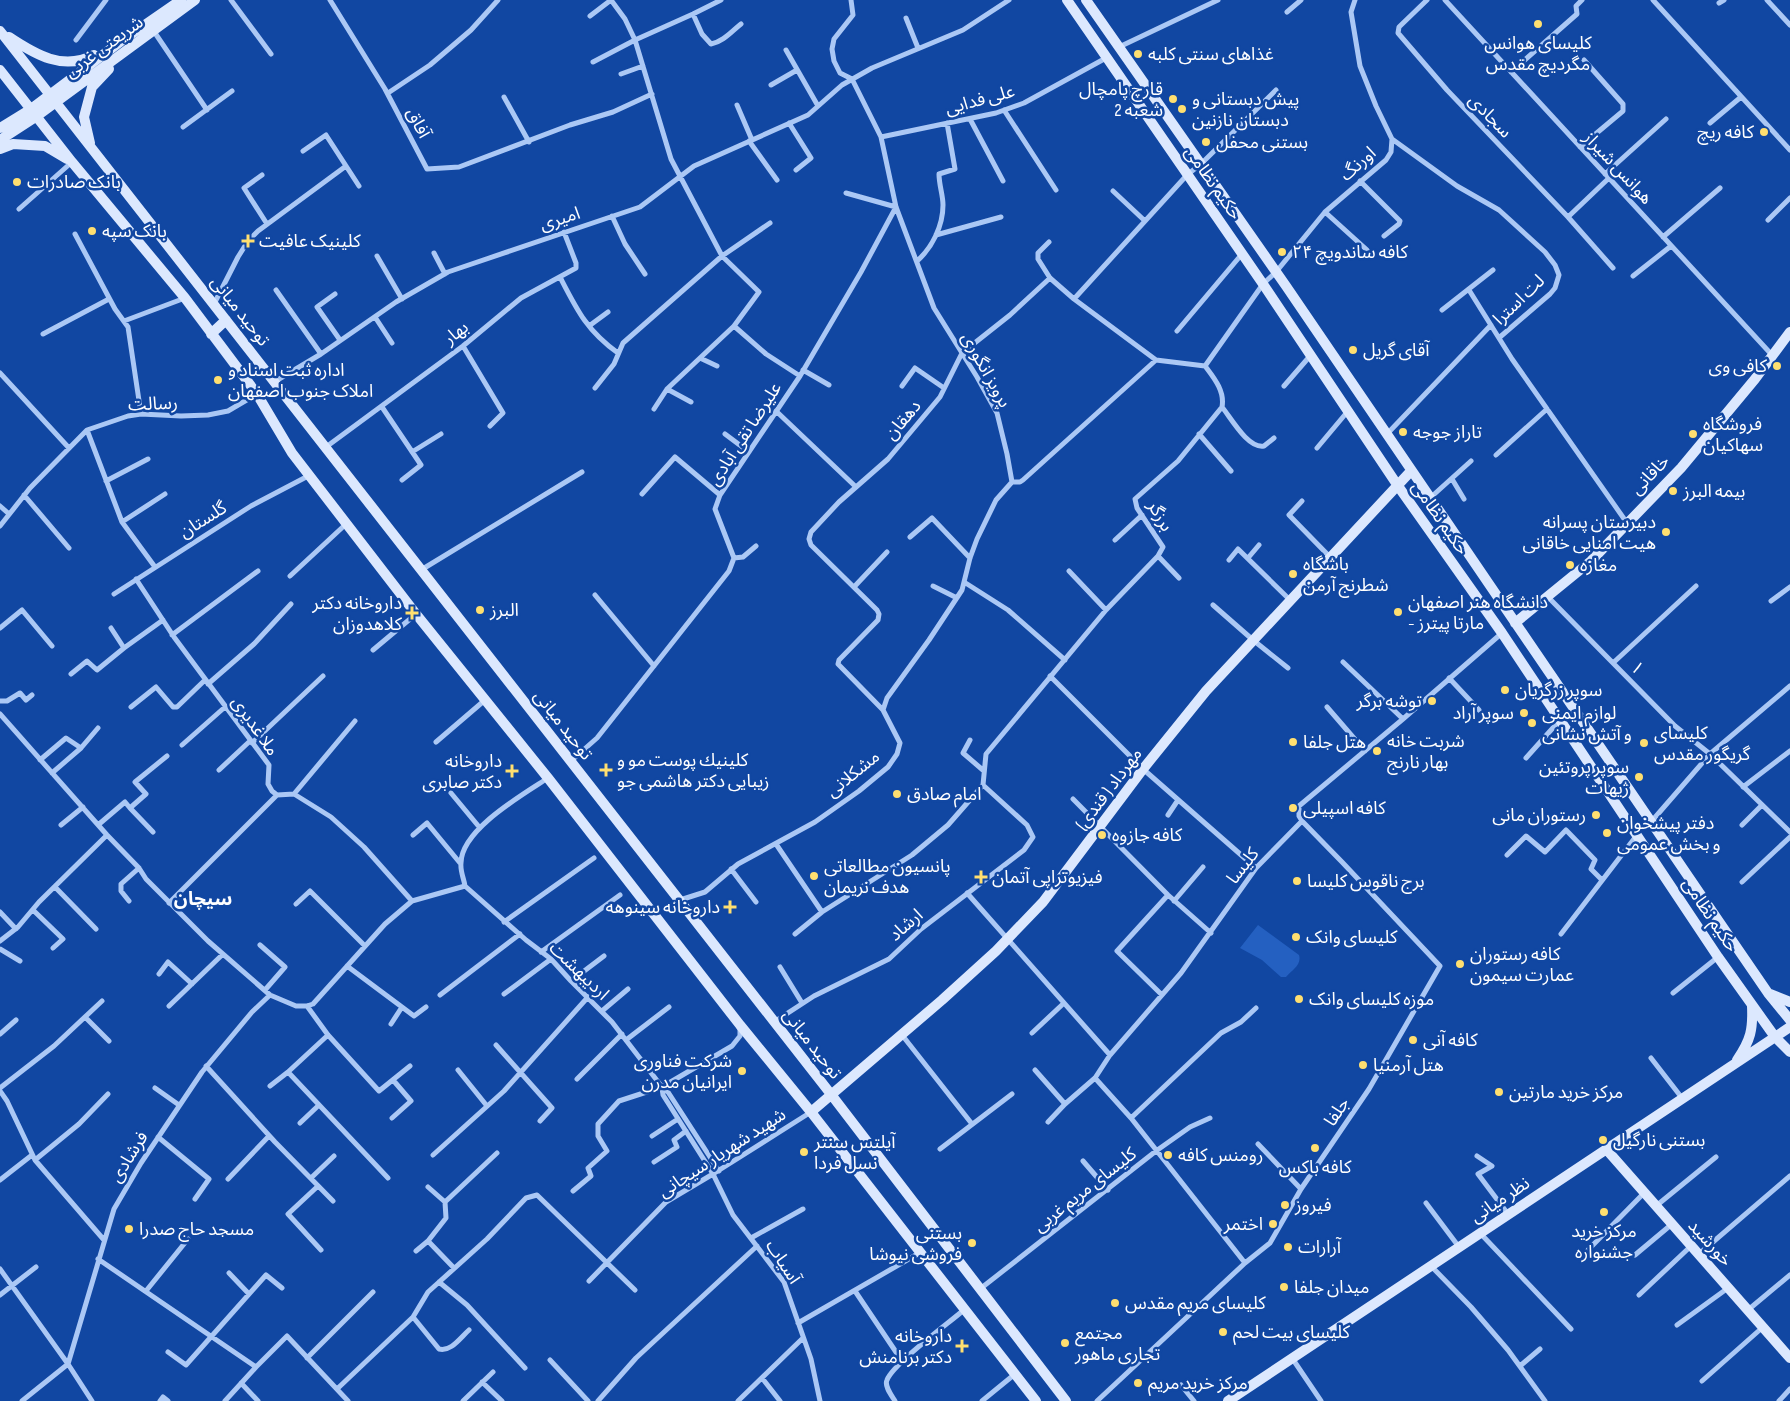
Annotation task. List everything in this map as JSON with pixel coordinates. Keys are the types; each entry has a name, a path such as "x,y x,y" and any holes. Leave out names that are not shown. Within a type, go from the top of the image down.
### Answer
{"main road":[{"name":"شریعتی غربی","path":"34,112 182,0"},
{"name":"شریعتی غربی","path":"124,45 153,30 195,0"},
{"name":"حکیم نظامی","path":"1067,0 1263,284 1398,486 1502,633 1718,956 1775,1037 1790,1052"},
{"name":"حکیم نظامی","path":"1086,0 1202,163 1651,823 1768,993 1790,1020"},
{"path":"0,31 32,53 58,62 84,60 124,45"},
{"name":"توحید میانی","path":"0,31 774,1022 1066,1401"},
{"path":"90,146 84,117 92,87 124,45"},
{"name":"توحید میانی","path":"0,70 72,162 185,298 257,394 292,452 416,614 548,778 740,1025 812,1112 1036,1401"},
{"path":"0,128 34,112"},
{"path":"0,140 34,112"},
{"path":"0,149 13,144 45,146 72,162"},
{"path":"211,334 226,320"},
{"name":"خاقانی","path":"1515,623 1591,561 1681,468 1755,379 1790,333"},
{"name":"مهرداد ( قندی)","path":"812,1112 902,1035 1007,940 1043,902 1143,769 1206,691 1411,471"},
{"path":"1768,993 1790,1002"},
{"path":"1735,1064 1748,1044 1752,1022 1752,1005"},
{"name":"نظر میانی","path":"1228,1401 1790,1027"},
{"name":"خورشید","path":"1606,1149 1790,1358"}],"street":[{"path":"76,40 106,0"},
{"path":"231,0 270,54"},
{"name":"آفاق","path":"330,0 388,93 427,168 459,167 528,142"},
{"path":"388,93 430,65 472,30 498,0"},
{"path":"590,16 611,0 625,19 635,40 671,159 722,256 760,292 734,326 668,389 654,409"},
{"path":"593,62 720,0"},
{"name":"پرویز انگوری","path":"851,0 854,15 834,39 832,50 834,61 840,73 852,79 881,137 896,207 934,308 997,413 1012,482"},
{"name":"امیری","path":"274,382 321,354 402,299 445,274 640,207 694,166 808,115 842,85 852,79 872,68 963,30 1009,0"},
{"path":"1119,47 1218,0"},
{"path":"1287,12 1301,0"},
{"name":"اورنگ","path":"1204,366 1263,284 1276,272 1325,212 1386,160 1391,152 1392,139 1360,66 1351,12 1355,0"},
{"name":"سجادی","path":"1427,0 1398,30 1398,33 1447,90 1568,217 1613,268"},
{"name":"هوانس شیراز","path":"1444,0 1772,355"},
{"path":"1511,72 1577,14 1576,6 1582,0"},
{"path":"1653,0 1790,150"},
{"path":"1767,0 1790,25"},
{"path":"693,14 702,34 711,44 725,38 741,24"},
{"path":"906,18 918,48"},
{"path":"153,30 206,110"},
{"path":"786,50 818,106"},
{"name":"علی فدایی","path":"881,137 947,124 1024,103 1106,58"},
{"path":"1580,147 1623,111 1624,107 1584,60"},
{"path":"621,74 643,66"},
{"path":"771,85 798,70"},
{"path":"1074,299 1187,174 1202,163 1276,90"},
{"path":"183,127 232,91"},
{"path":"504,97 528,142 570,125 613,112 652,94"},
{"path":"1710,123 1741,97"},
{"path":"737,105 750,141 777,180"},
{"path":"1004,110 1056,190"},
{"path":"970,118 1003,181"},
{"path":"1604,174 1666,119"},
{"path":"789,123 811,158 796,170"},
{"path":"917,261 929,248 936,235 943,205 939,174 955,169 947,124"},
{"path":"303,151 326,136 359,186"},
{"name":"لت استرا","path":"1392,139 1458,186 1499,210 1545,252 1555,265 1559,275 1555,288 1500,337 1512,359 1627,523"},
{"path":"19,209 72,162"},
{"path":"214,304 248,241 267,224 346,166"},
{"path":"262,175 244,188 267,224"},
{"path":"1568,217 1609,178"},
{"path":"1360,182 1400,221 1399,224 1384,236"},
{"path":"1663,237 1720,188"},
{"path":"1113,191 1145,221"},
{"path":"846,193 896,207"},
{"path":"1768,220 1790,198"},
{"name":"علیرضا تقی آبادی","path":"734,558 715,508 720,495 800,376 861,272 896,207"},
{"path":"1325,212 1367,250"},
{"path":"612,216 625,244 645,274"},
{"path":"936,235 1001,217"},
{"path":"595,388 614,364 623,343 722,256 770,223"},
{"name":"بهار","path":"326,448 463,346 522,298 576,268 576,263 564,232"},
{"path":"75,234 109,299 128,327 141,414"},
{"path":"1049,242 1037,256 1050,278 1074,299 1156,360 1204,366 1223,396 1222,407 1243,434 1254,445 1264,446 1274,438"},
{"path":"1633,276 1671,246"},
{"path":"434,253 445,274"},
{"path":"1176,331 1242,254"},
{"path":"377,256 402,299"},
{"path":"1442,310 1494,270"},
{"path":"560,277 577,312 600,340 618,353"},
{"name":"دهقان","path":"884,710 838,664 839,660 878,620 879,614 811,545 809,539 811,532 839,502 888,460 940,397 962,353 1010,315 1050,278"},
{"path":"276,290 321,354"},
{"path":"1469,290 1500,337"},
{"path":"335,294 317,307 340,340"},
{"path":"124,321 185,298"},
{"path":"43,334 109,299"},
{"path":"589,326 608,312"},
{"path":"374,317 392,343"},
{"path":"1386,434 1491,324"},
{"path":"734,326 766,354 800,376"},
{"path":"463,346 503,413 490,426"},
{"path":"1284,386 1310,356"},
{"path":"700,358 718,366"},
{"path":"884,710 887,698 962,590 977,539 996,500 1012,482 1023,480 1156,360"},
{"path":"902,386 915,368 944,388"},
{"path":"803,370 828,385"},
{"path":"0,373 69,448"},
{"path":"668,389 691,402"},
{"name":"رسالت","path":"0,526 24,495 87,430 128,416 141,414 181,416 208,415 228,411 257,394"},
{"path":"382,407 421,465 402,480"},
{"name":"برزگر","path":"1050,676 1106,610 1158,556 1163,547 1137,508 1135,499 1178,461 1222,407"},
{"path":"1496,455 1547,409"},
{"path":"776,411 856,487"},
{"path":"1318,448 1348,411"},
{"path":"87,430 122,522 155,567"},
{"path":"412,452 441,434"},
{"path":"725,434 749,452"},
{"path":"1199,434 1231,471"},
{"path":"642,494 674,457 720,495"},
{"path":"106,481 148,458"},
{"path":"1430,498 1471,461"},
{"path":"421,570 582,472"},
{"name":"گلستان","path":"114,594 250,506 310,475"},
{"path":"1452,479 1464,499"},
{"path":"122,522 165,494"},
{"path":"24,495 69,548"},
{"path":"1302,501 1289,515 1330,558"},
{"path":"0,506 10,514"},
{"path":"1115,540 1142,516"},
{"path":"910,537 932,518 970,558"},
{"path":"290,576 347,523"},
{"path":"570,762 597,738 729,571 734,558 743,557 756,546"},
{"path":"1248,558 1259,546"},
{"path":"1228,560 1238,548 1290,600"},
{"path":"854,587 887,552"},
{"path":"1158,556 1179,578"},
{"path":"172,635 258,571"},
{"path":"1069,572 1106,610"},
{"name":"ملا غدیری","path":"136,579 172,635 269,766 268,784 277,795"},
{"path":"964,582 1008,610 1065,660"},
{"path":"933,586 957,598"},
{"path":"1613,664 1696,586"},
{"path":"1771,601 1790,587"},
{"path":"595,595 654,666"},
{"name":"۱","path":"1548,597 1675,726 1710,754 1790,832"},
{"path":"131,706 156,687 159,688 173,707 177,707 254,644 291,604"},
{"path":"1213,605 1288,668"},
{"path":"0,628 22,610 52,646"},
{"path":"373,650 416,614"},
{"path":"71,674 87,661 97,670 163,620"},
{"path":"111,628 124,648"},
{"path":"1302,821 1299,816 1299,806 1502,633"},
{"path":"1343,662 1403,719"},
{"path":"219,770 323,676"},
{"path":"795,934 822,912 912,854 948,825 983,785 986,754 1050,676 1143,769 1256,868"},
{"path":"1450,678 1479,710"},
{"path":"1651,823 1710,754 1790,686"},
{"path":"0,701 7,701 20,693 26,700 32,695"},
{"path":"436,742 485,700"},
{"path":"182,745 225,707"},
{"path":"1327,708 1365,751"},
{"name":"مشکلانی","path":"679,900 705,892 738,864 815,822 859,791 888,767 897,754 900,743 884,710"},
{"path":"0,714 107,835 139,868 146,879 191,925 270,995 296,1006 313,1004 385,924 412,901 465,886 460,863 427,823 414,835"},
{"path":"1526,758 1560,720"},
{"path":"294,794 356,721"},
{"path":"52,773 81,748 98,728"},
{"path":"40,760 66,738 81,748"},
{"path":"970,740 963,753 984,771"},
{"path":"1743,787 1790,751"},
{"path":"130,808 146,794 136,782 167,756"},
{"path":"460,863 466,844 487,820 548,778"},
{"name":"ارشاد","path":"774,1022 802,1002 890,958 921,929 1024,850 1033,836 1027,825 983,785"},
{"path":"451,793 480,828"},
{"path":"169,903 277,795 294,794 331,817 364,847 412,901"},
{"path":"1073,799 1168,896 1211,933"},
{"path":"1168,815 1178,800"},
{"path":"98,825 125,802 153,832"},
{"path":"1742,826 1762,805"},
{"path":"61,825 83,806"},
{"name":"کلیسا","path":"1048,1122 1065,1104 1095,1078 1110,1055 1181,973 1256,868 1302,821"},
{"name":"جلفا","path":"1097,1401 1245,1263 1270,1243 1301,1190 1369,1089 1440,966 1302,821"},
{"path":"1507,855 1526,836 1545,852 1566,830 1595,860 1591,869 1602,880"},
{"path":"0,941 16,929 107,835"},
{"path":"1561,934 1637,836"},
{"path":"1742,882 1790,836"},
{"path":"776,844 822,912"},
{"path":"504,922 594,858"},
{"path":"1174,901 1203,867"},
{"path":"128,901 121,891 121,884 139,868"},
{"path":"731,869 756,902"},
{"name":"اردیبهشت","path":"465,886 504,922 551,959 602,1011 668,1092 718,1171"},
{"path":"55,887 96,928"},
{"path":"296,904 310,891 365,946"},
{"path":"967,893 1110,1055"},
{"path":"541,952 620,896"},
{"path":"1162,995 1117,951 1168,896"},
{"path":"33,910 63,939 53,948"},
{"path":"0,912 16,929"},
{"path":"440,995 520,934"},
{"path":"260,945 285,967 265,990"},
{"path":"0,949 20,961"},
{"path":"169,1006 223,954"},
{"path":"571,981 604,956"},
{"path":"1673,993 1718,956"},
{"path":"504,994 551,959"},
{"path":"160,974 168,962 192,984"},
{"path":"347,966 414,1016 426,1007"},
{"path":"780,967 802,1002"},
{"path":"602,1011 628,989"},
{"name":"فرشادی","path":"68,1364 114,1209 140,1163 206,1066 252,1012 270,995"},
{"path":"433,1155 504,1091 588,996"},
{"path":"102,1001 54,1046 0,1089 33,1158 104,1240"},
{"path":"1032,1033 1064,1003"},
{"path":"307,1006 328,1035 378,1092 410,1066"},
{"path":"391,1024 402,1007"},
{"path":"626,1040 669,1007"},
{"path":"1130,1118 1221,1033 1241,1022 1256,1008"},
{"path":"85,1017 109,1041"},
{"path":"0,1034 16,1020"},
{"path":"573,1191 592,1176 588,1168 607,1151 598,1136 598,1123 619,1101 662,1087 732,1046 740,1036 740,1025"},
{"path":"577,1079 622,1034"},
{"path":"270,1086 328,1035"},
{"path":"902,1035 972,1124"},
{"path":"496,1045 552,1108 540,1121"},
{"path":"1651,1058 1682,1098"},
{"path":"206,1066 269,1136 333,1201"},
{"path":"458,1070 487,1106"},
{"path":"1034,1070 1065,1104"},
{"path":"288,1072 388,1178"},
{"path":"1095,1078 1130,1118 1245,1263"},
{"path":"392,1118 411,1101 393,1080"},
{"name":"اردیبهشت","path":"662,1087 664,1095 678,1119 713,1174"},
{"path":"155,1088 179,1105"},
{"path":"0,1180 79,1124 108,1094"},
{"path":"940,1149 1012,1094"},
{"path":"300,1123 319,1105"},
{"name":"شهید شهریار سیچانی","path":"589,1281 666,1202 812,1112"},
{"name":"کلیسای مریم غربی","path":"980,1289 1156,1151 1190,1127 1210,1118"},
{"path":"652,1136 678,1119"},
{"path":"654,1162 677,1147 674,1140 686,1131"},
{"path":"228,1178 269,1136"},
{"path":"158,1137 209,1179 195,1199"},
{"path":"1258,1144 1301,1190"},
{"path":"445,1202 497,1153"},
{"path":"311,1178 334,1156"},
{"path":"1478,1156 1492,1166 1478,1174 1508,1214"},
{"path":"1656,1206 1716,1157"},
{"path":"1083,1161 1108,1190"},
{"name":"آسیاب","path":"713,1174 733,1214 784,1282 810,1360 820,1401"},
{"path":"1699,1254 1790,1176"},
{"path":"318,1186 288,1214 321,1250"},
{"path":"416,1251 428,1241 446,1218 445,1202 428,1187"},
{"path":"1588,1250 1644,1193"},
{"path":"337,1389 413,1317 428,1292 487,1239 526,1198 537,1195 634,1290"},
{"path":"1426,1203 1459,1247"},
{"path":"751,1238 803,1209"},
{"path":"1635,1255 1672,1224"},
{"path":"1479,1233 1571,1329"},
{"path":"146,1291 188,1239"},
{"path":"428,1241 454,1268"},
{"path":"598,1401 636,1358 757,1246"},
{"path":"1639,1295 1691,1246"},
{"path":"798,1324 922,1252"},
{"path":"98,1258 256,1367"},
{"path":"1431,1266 1471,1307 1520,1366 1545,1401"},
{"path":"0,1296 36,1267"},
{"path":"0,1268 92,1401"},
{"path":"229,1273 249,1294"},
{"path":"168,1352 186,1365 266,1275 282,1288"},
{"path":"1748,1310 1790,1275"},
{"path":"439,1282 467,1305 526,1368"},
{"path":"1677,1325 1728,1288"},
{"path":"855,1291 902,1361"},
{"path":"307,1358 373,1292"},
{"path":"895,1401 886,1381 902,1361 965,1309"},
{"path":"413,1317 439,1349 450,1348 469,1330"},
{"path":"1702,1381 1763,1327"},
{"path":"225,1401 287,1336 348,1401"},
{"path":"738,1401 803,1338"},
{"path":"1520,1366 1540,1349"},
{"path":"1292,1358 1321,1401"},
{"path":"550,1360 588,1401"},
{"path":"22,1401 68,1364"},
{"path":"465,1401 493,1372"},
{"path":"982,1401 1015,1374"},
{"path":"762,1378 780,1401"},
{"path":"482,1382 502,1401"},
{"path":"241,1383 258,1401"},
{"path":"1180,1385 1194,1401"},
{"path":"1778,1401 1790,1389"},
{"path":"160,1401 164,1397 168,1401"}],"shaded area":[{"path":"1258,925 1299,955 1298,965 1286,977 1281,977 1262,960 1240,948"}],"place":[{"name":"کلیسای هوانس مگردیچ مقدس","path":"1538,24"},
{"name":"غذاهای سنتی کلبه","path":"1138,54"},
{"name":"قارچ پامچال شعبه 2","path":"1173,99"},
{"name":"پیش دبستانی و دبستان نازنین","path":"1182,109"},
{"name":"کافه ریچ","path":"1764,132"},
{"name":"بستنی محفل","path":"1206,142"},
{"name":"بانک صادرات","path":"17,182"},
{"name":"بانک سپه","path":"92,231"},
{"name":"کلینیک عافیت","path":"248,241"},
{"name":"کافه ساندویچ ۲۴","path":"1282,252"},
{"name":"آقای گریل","path":"1353,350"},
{"name":"کافی وی","path":"1777,366"},
{"name":"اداره ثبت اسناد و املاک جنوب اصفهان","path":"218,380"},
{"name":"تاراز جوجه","path":"1403,432"},
{"name":"فروشگاه سهاکیان","path":"1693,434"},
{"name":"بیمه البرز","path":"1673,491"},
{"name":"دبیرستان پسرانه هیت امنایی خاقانی","path":"1666,532"},
{"name":"مغازه","path":"1570,565"},
{"name":"باشگاه شطرنج آرمن","path":"1293,574"},
{"name":"البرز","path":"480,610"},
{"name":"دانشگاه هنر اصفهان - مارتا پیترز","path":"1398,612"},
{"name":"داروخانه دکتر کلاهدوزان","path":"412,613"},
{"name":"سوپر زرگریان","path":"1505,690"},
{"name":"توشه برگر","path":"1432,701"},
{"name":"سوپر آراد","path":"1524,713"},
{"name":"لوازم ایمنی و آتش نشانی","path":"1532,723"},
{"name":"هتل جلفا","path":"1293,742"},
{"name":"کلیسای گریگور مقدس","path":"1644,743"},
{"name":"شربت خانه بهار نارنج","path":"1377,751"},
{"name":"كلينيك پوست مو و زيبايى دکتر هاشمی جو","path":"606,770"},
{"name":"داروخانه دکتر صابری","path":"512,771"},
{"name":"سوپر پروتئین ژیهات","path":"1639,777"},
{"name":"امام صادق","path":"897,794"},
{"name":"کافه اسپیلی","path":"1293,808"},
{"name":"رستوران مانی","path":"1596,815"},
{"name":"دفتر پیشخوان و بخش عمومی","path":"1607,833"},
{"name":"کافه جازوه","path":"1102,835"},
{"name":"پانسیون مطالعاتی هدف نریمان","path":"814,876"},
{"name":"فیزیوتراپی آتمان","path":"981,877"},
{"name":"برج ناقوس کلیسا","path":"1297,881"},
{"name":"داروخانه سینوهه","path":"730,907"},
{"name":"کلیسای وانک","path":"1296,937"},
{"name":"کافه رستوران عمارت سیمون","path":"1460,964"},
{"name":"موزه کلیسای وانک","path":"1299,999"},
{"name":"کافه آنی","path":"1413,1040"},
{"name":"هتل آرمنیا","path":"1363,1065"},
{"name":"شرکت فناوری ایرانیان مدرن","path":"742,1071"},
{"name":"مرکز خرید مارتین","path":"1499,1092"},
{"name":"بستنی نارگیل","path":"1603,1140"},
{"name":"کافه باکس","path":"1315,1148"},
{"name":"آیلتس سنتر نسل فردا","path":"804,1152"},
{"name":"رومنس کافه","path":"1168,1155"},
{"name":"فیروز","path":"1285,1205"},
{"name":"مرکز خرید جشنواره","path":"1604,1212"},
{"name":"اختمر","path":"1273,1224"},
{"name":"مسجد حاج صدرا","path":"129,1229"},
{"name":"بستنی فروشی نیوشا","path":"972,1243"},
{"name":"آرارات","path":"1288,1247"},
{"name":"میدان جلفا","path":"1284,1287"},
{"name":"کلیسای مریم مقدس","path":"1115,1303"},
{"name":"کلیسای بیت لحم","path":"1223,1332"},
{"name":"مجتمع تجاری ماهور","path":"1065,1343"},
{"name":"داروخانه دکتر برنامنش","path":"962,1346"},
{"name":"مرکز خرید مریم","path":"1138,1383"}],"district":[{"name":"سیچان","path":"203,899"}]}
